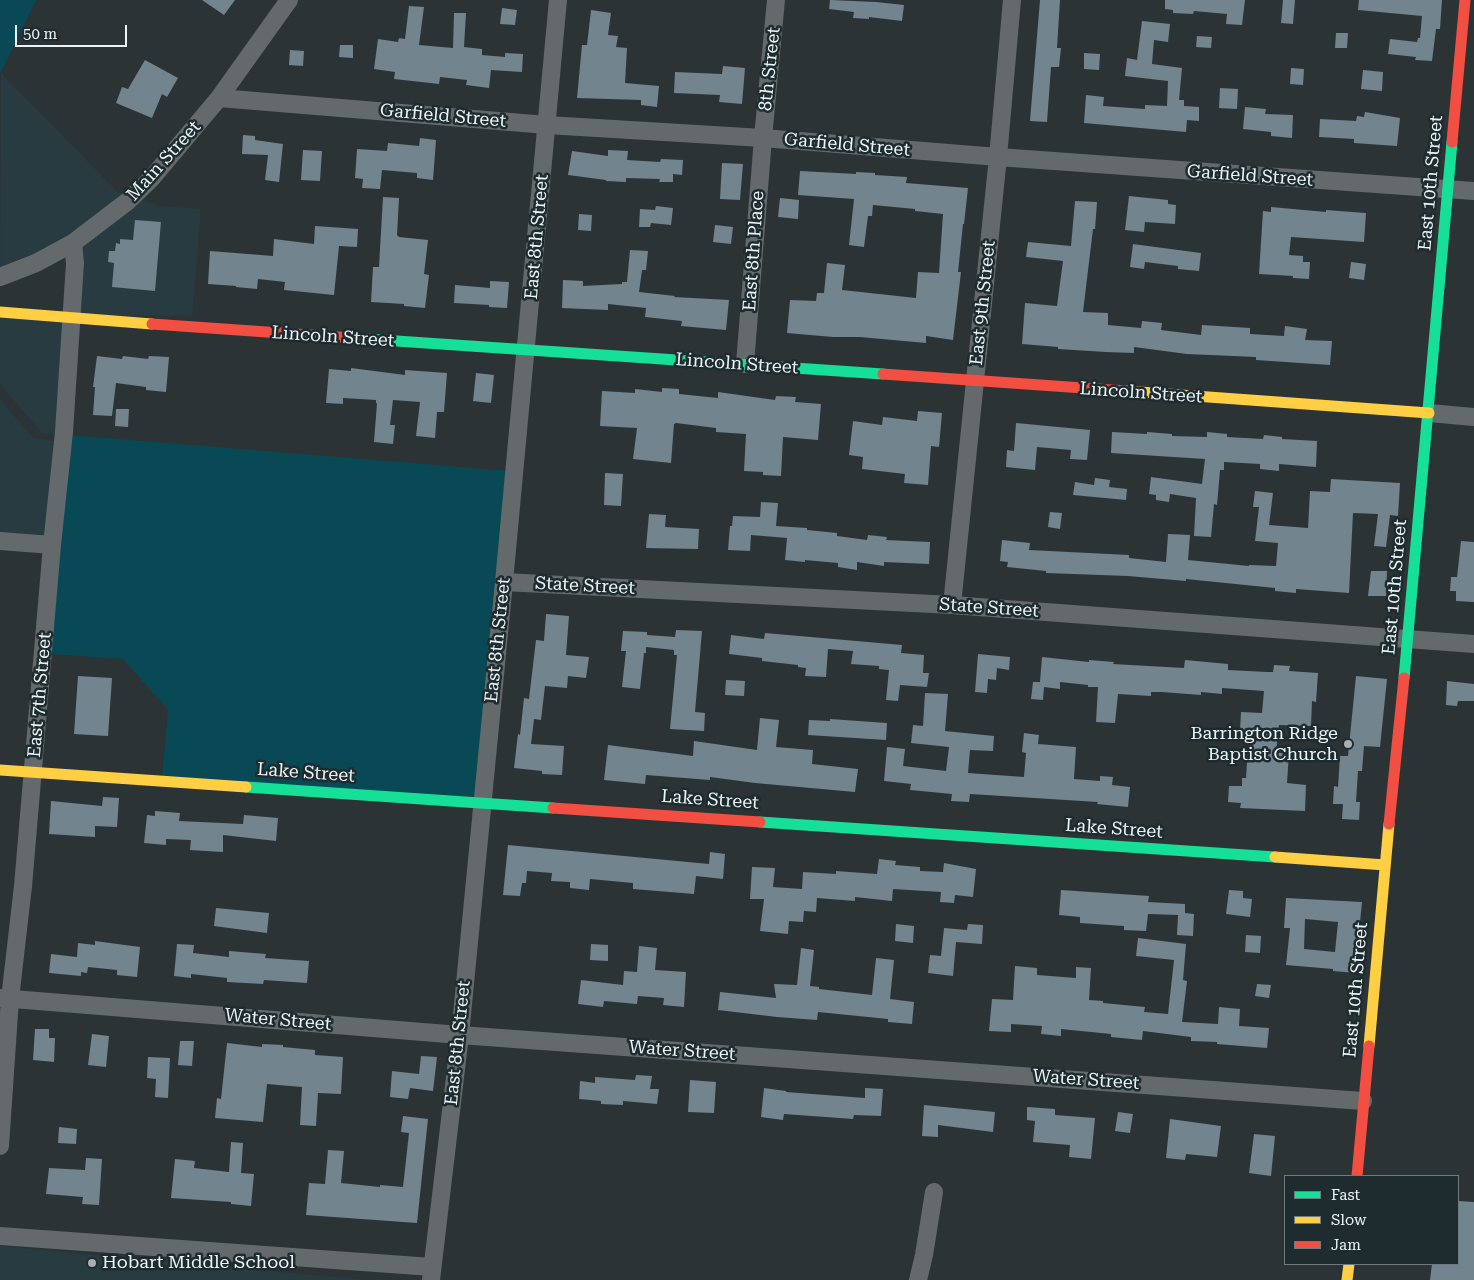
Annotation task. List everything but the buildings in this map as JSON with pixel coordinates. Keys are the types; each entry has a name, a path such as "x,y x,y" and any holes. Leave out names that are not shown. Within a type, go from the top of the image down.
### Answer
{"main road":[{"name":"East 10th Street","path":"1357,1175 1429,413 1465,0"},
{"name":"Lincoln Street","path":"0,312 71,319 745,364 1429,413"},
{"name":"Lake Street","path":"0,770 1385,865"},
{"path":"1347,1280 1349,1265"}],"street":[{"name":"Main Street","path":"4,276 36,263 73,243 128,201 151,179 219,98 289,0"},
{"name":"East 8th Street","path":"432,1274 460,1035 558,0"},
{"name":"8th Street","path":"763,138 776,0"},
{"name":"East 9th Street","path":"952,605 998,158 1012,0"},
{"name":"Garfield Street","path":"219,98 547,125 763,138 998,158 1474,192"},
{"name":"East 8th Place","path":"745,364 763,138"},
{"name":"East 7th Street","path":"0,1146 5,998 23,886 52,545 64,432 75,263 73,243"},
{"name":"Lincoln Street","path":"1429,413 1474,417"},
{"path":"0,541 52,545"},
{"name":"State Street","path":"504,582 952,605 1474,644"},
{"name":"Water Street","path":"5,998 460,1035 1363,1101"},
{"path":"918,1280 934,1192"},
{"path":"0,1236 432,1274"}],"shaded area":[{"path":"0,0 36,0 0,74"},
{"path":"1,73 118,192 127,195 71,240 0,271"},
{"path":"137,198 159,206 201,209 192,316 75,315 78,244"},
{"path":"0,314 68,320 61,435 42,433 0,384"},
{"path":"0,399 33,438 60,442 50,540 0,537"},
{"path":"69,435 510,471 479,797 162,777 168,710 123,659 50,654"},
{"name":"Hobart Middle School","path":"0,1246 368,1280 0,1280"}],"traffic: fast":[{"path":"1404,678 1452,142"},
{"path":"367,339 883,374"},
{"path":"246,787 553,808"},
{"path":"760,822 1275,857"}],"traffic: slow":[{"path":"0,312 152,324"},
{"path":"1126,391 1429,413"},
{"path":"0,770 246,787"},
{"path":"1369,1046 1389,824"},
{"path":"1275,857 1385,865"},
{"path":"1347,1280 1349,1265"}],"traffic: jam":[{"path":"1452,142 1465,0"},
{"path":"152,324 367,339"},
{"path":"883,374 1126,391"},
{"path":"1389,824 1404,678"},
{"path":"553,808 760,822"},
{"path":"1357,1175 1369,1046"}],"place":[{"name":"Barrington Ridge Baptist Church","path":"1348,744"},
{"name":"Hobart Middle School","path":"92,1263"}]}
